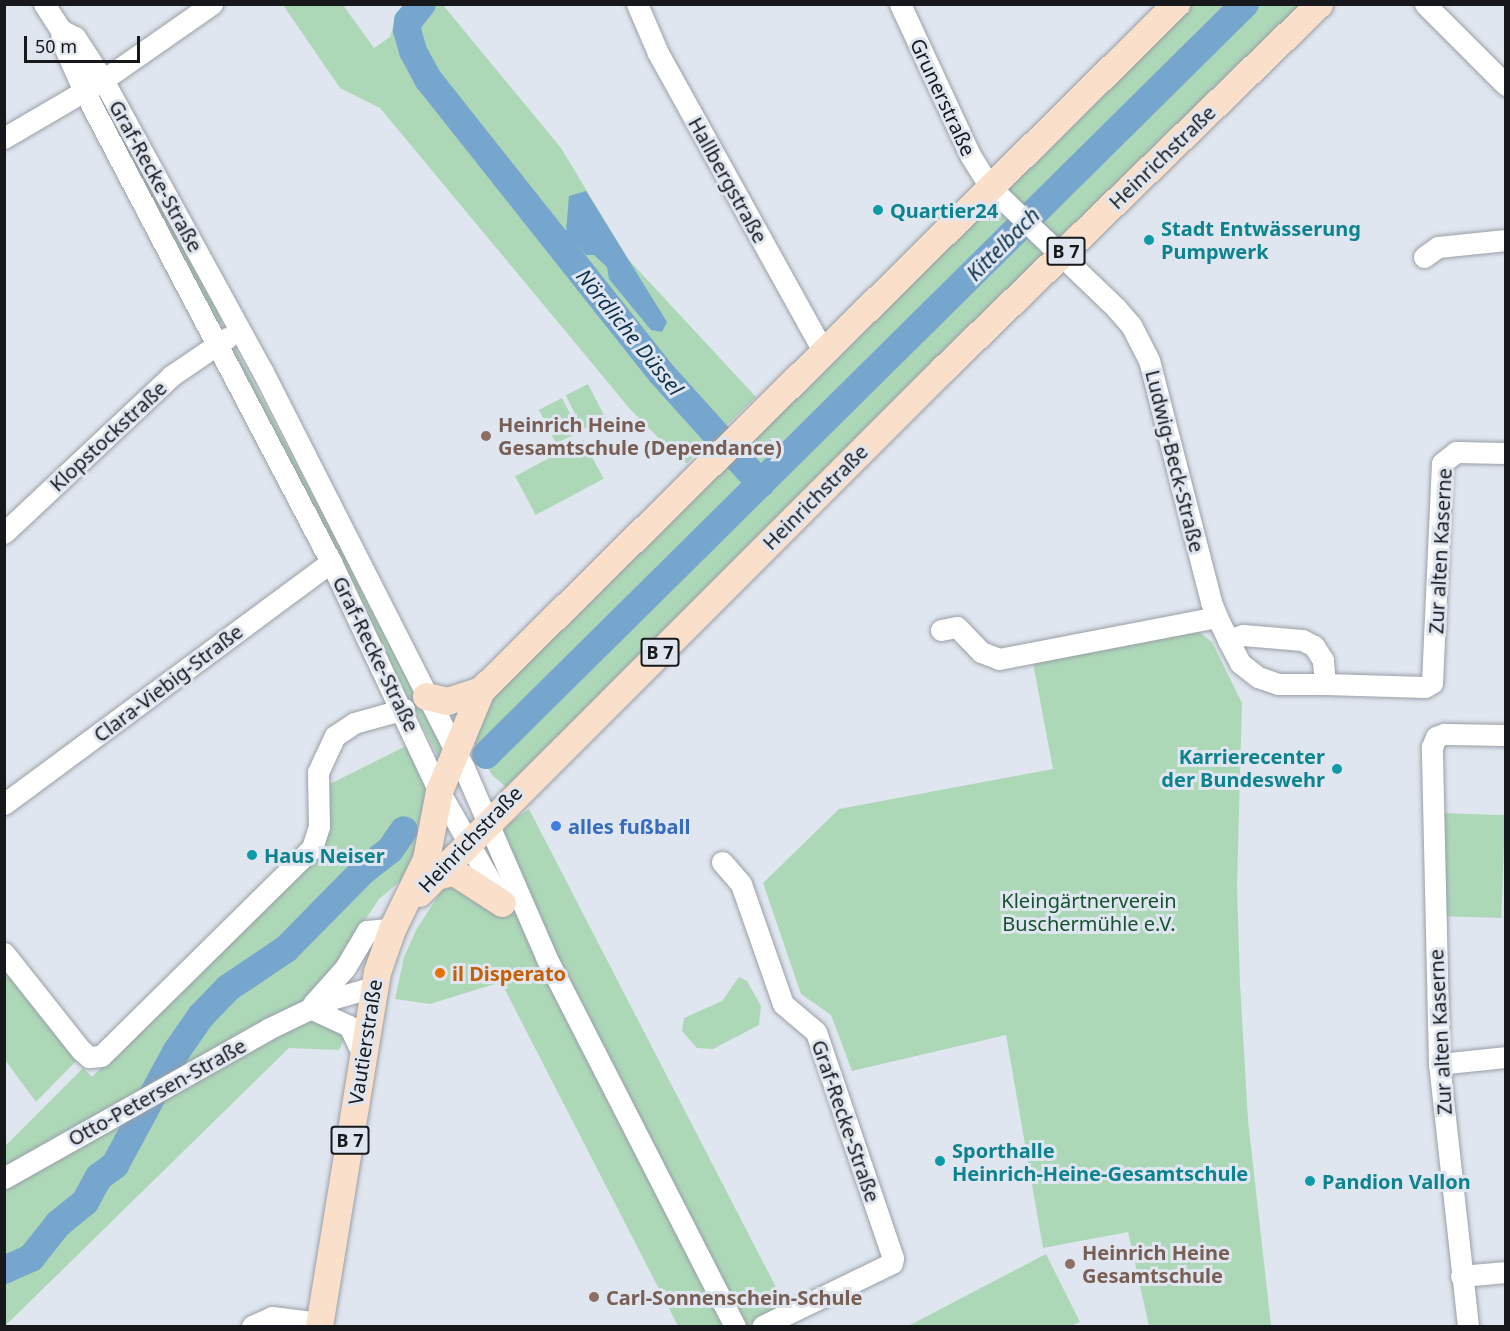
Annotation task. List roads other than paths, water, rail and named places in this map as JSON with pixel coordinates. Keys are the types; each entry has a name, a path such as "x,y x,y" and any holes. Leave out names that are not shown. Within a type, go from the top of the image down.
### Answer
{"main road":[{"name":"Heinrichstraße","path":"405,905 426,859 439,791 454,749 481,690 1176,4"},
{"name":"Heinrichstraße","path":"405,905 466,842 1319,4"},
{"name":"B 7","path":"415,702 447,701 481,690"},
{"path":"435,876 454,872 502,903"},
{"name":"Vautierstraße","path":"320,1325 374,987 392,929 405,905"}],"street":[{"name":"Graf-Recke-Straße","path":"44,4 61,30 63,45 82,89 331,562 415,702 454,749 546,957 735,1326"},
{"path":"4,138 82,89 103,80 212,4"},
{"name":"Hallbergstraße","path":"637,4 658,53 824,352"},
{"name":"Grunerstraße","path":"900,4 969,154 990,187"},
{"path":"1425,4 1506,85"},
{"name":"Graf-Recke-Straße","path":"61,30 75,37 103,80 241,331 415,702 439,791 502,903 546,957"},
{"name":"Ludwig-Beck-Straße","path":"990,187 1034,233 1062,255 1131,325 1149,360 1217,617 1239,663 1263,679 1278,684 1425,687 1432,683"},
{"path":"1424,257 1438,247 1506,240"},
{"path":"216,345 241,331"},
{"name":"Klopstockstraße","path":"4,533 171,376 216,345"},
{"name":"Zur alten Kaserne","path":"1432,683 1441,468 1446,456 1456,452 1506,453"},
{"name":"Clara-Viebig-Straße","path":"4,804 331,562"},
{"path":"941,630 957,627 981,652 999,659 1217,617"},
{"path":"1228,640 1243,635 1302,640 1320,651 1325,684"},
{"path":"4,953 90,1057 101,1056 312,848 320,826 318,772 334,736 354,723 415,702"},
{"name":"Zur alten Kaserne","path":"1468,1326 1439,1064 1433,883 1432,747 1436,737 1451,734 1506,735"},
{"name":"Graf-Recke-Straße","path":"722,862 741,884 783,1004 816,1032 893,1258 892,1263 762,1326"},
{"name":"Otto-Petersen-Straße","path":"310,1008 345,968 367,931 392,929"},
{"name":"Otto-Petersen-Straße","path":"4,1178 310,1008 374,987"},
{"path":"310,1008 349,1026 363,1055"},
{"path":"1439,1064 1506,1057"},
{"path":"1461,1276 1506,1272"},
{"path":"252,1326 272,1317 320,1325"}],"water":[{"path":"586,191 667,322 662,332 651,330 609,279 607,267 594,255 586,255 566,232 569,196"}],"waterway":[{"name":"Nördliche Düssel","path":"422,4 408,21 407,30 413,51 428,79 661,373 761,484"},
{"name":"Kittelbach","path":"486,755 1245,4"},
{"name":"Nördliche Düssel","path":"4,1270 31,1258 58,1224 85,1202 99,1177 115,1165 176,1052 201,1016 228,988 286,949 363,871 390,850 404,830"}],"place":[{"name":"Quartier24","path":"878,210"},
{"name":"Stadt Entwässerung Pumpwerk","path":"1149,240"},
{"name":"Heinrich Heine Gesamtschule (Dependance)","path":"486,436"},
{"name":"Karrierecenter der Bundeswehr","path":"1337,769"},
{"name":"alles fußball","path":"556,826"},
{"name":"Haus Neiser","path":"252,855"},
{"name":"il Disperato","path":"440,973"},
{"name":"Sporthalle Heinrich-Heine-Gesamtschule","path":"940,1161"},
{"name":"Pandion Vallon","path":"1310,1181"},
{"name":"Heinrich Heine Gesamtschule","path":"1070,1264"},
{"name":"Carl-Sonnenschein-Schule","path":"594,1297"}],"park label":[{"name":"Kleingärtnerverein Buschermühle e.V.","path":"1089,912"}]}
